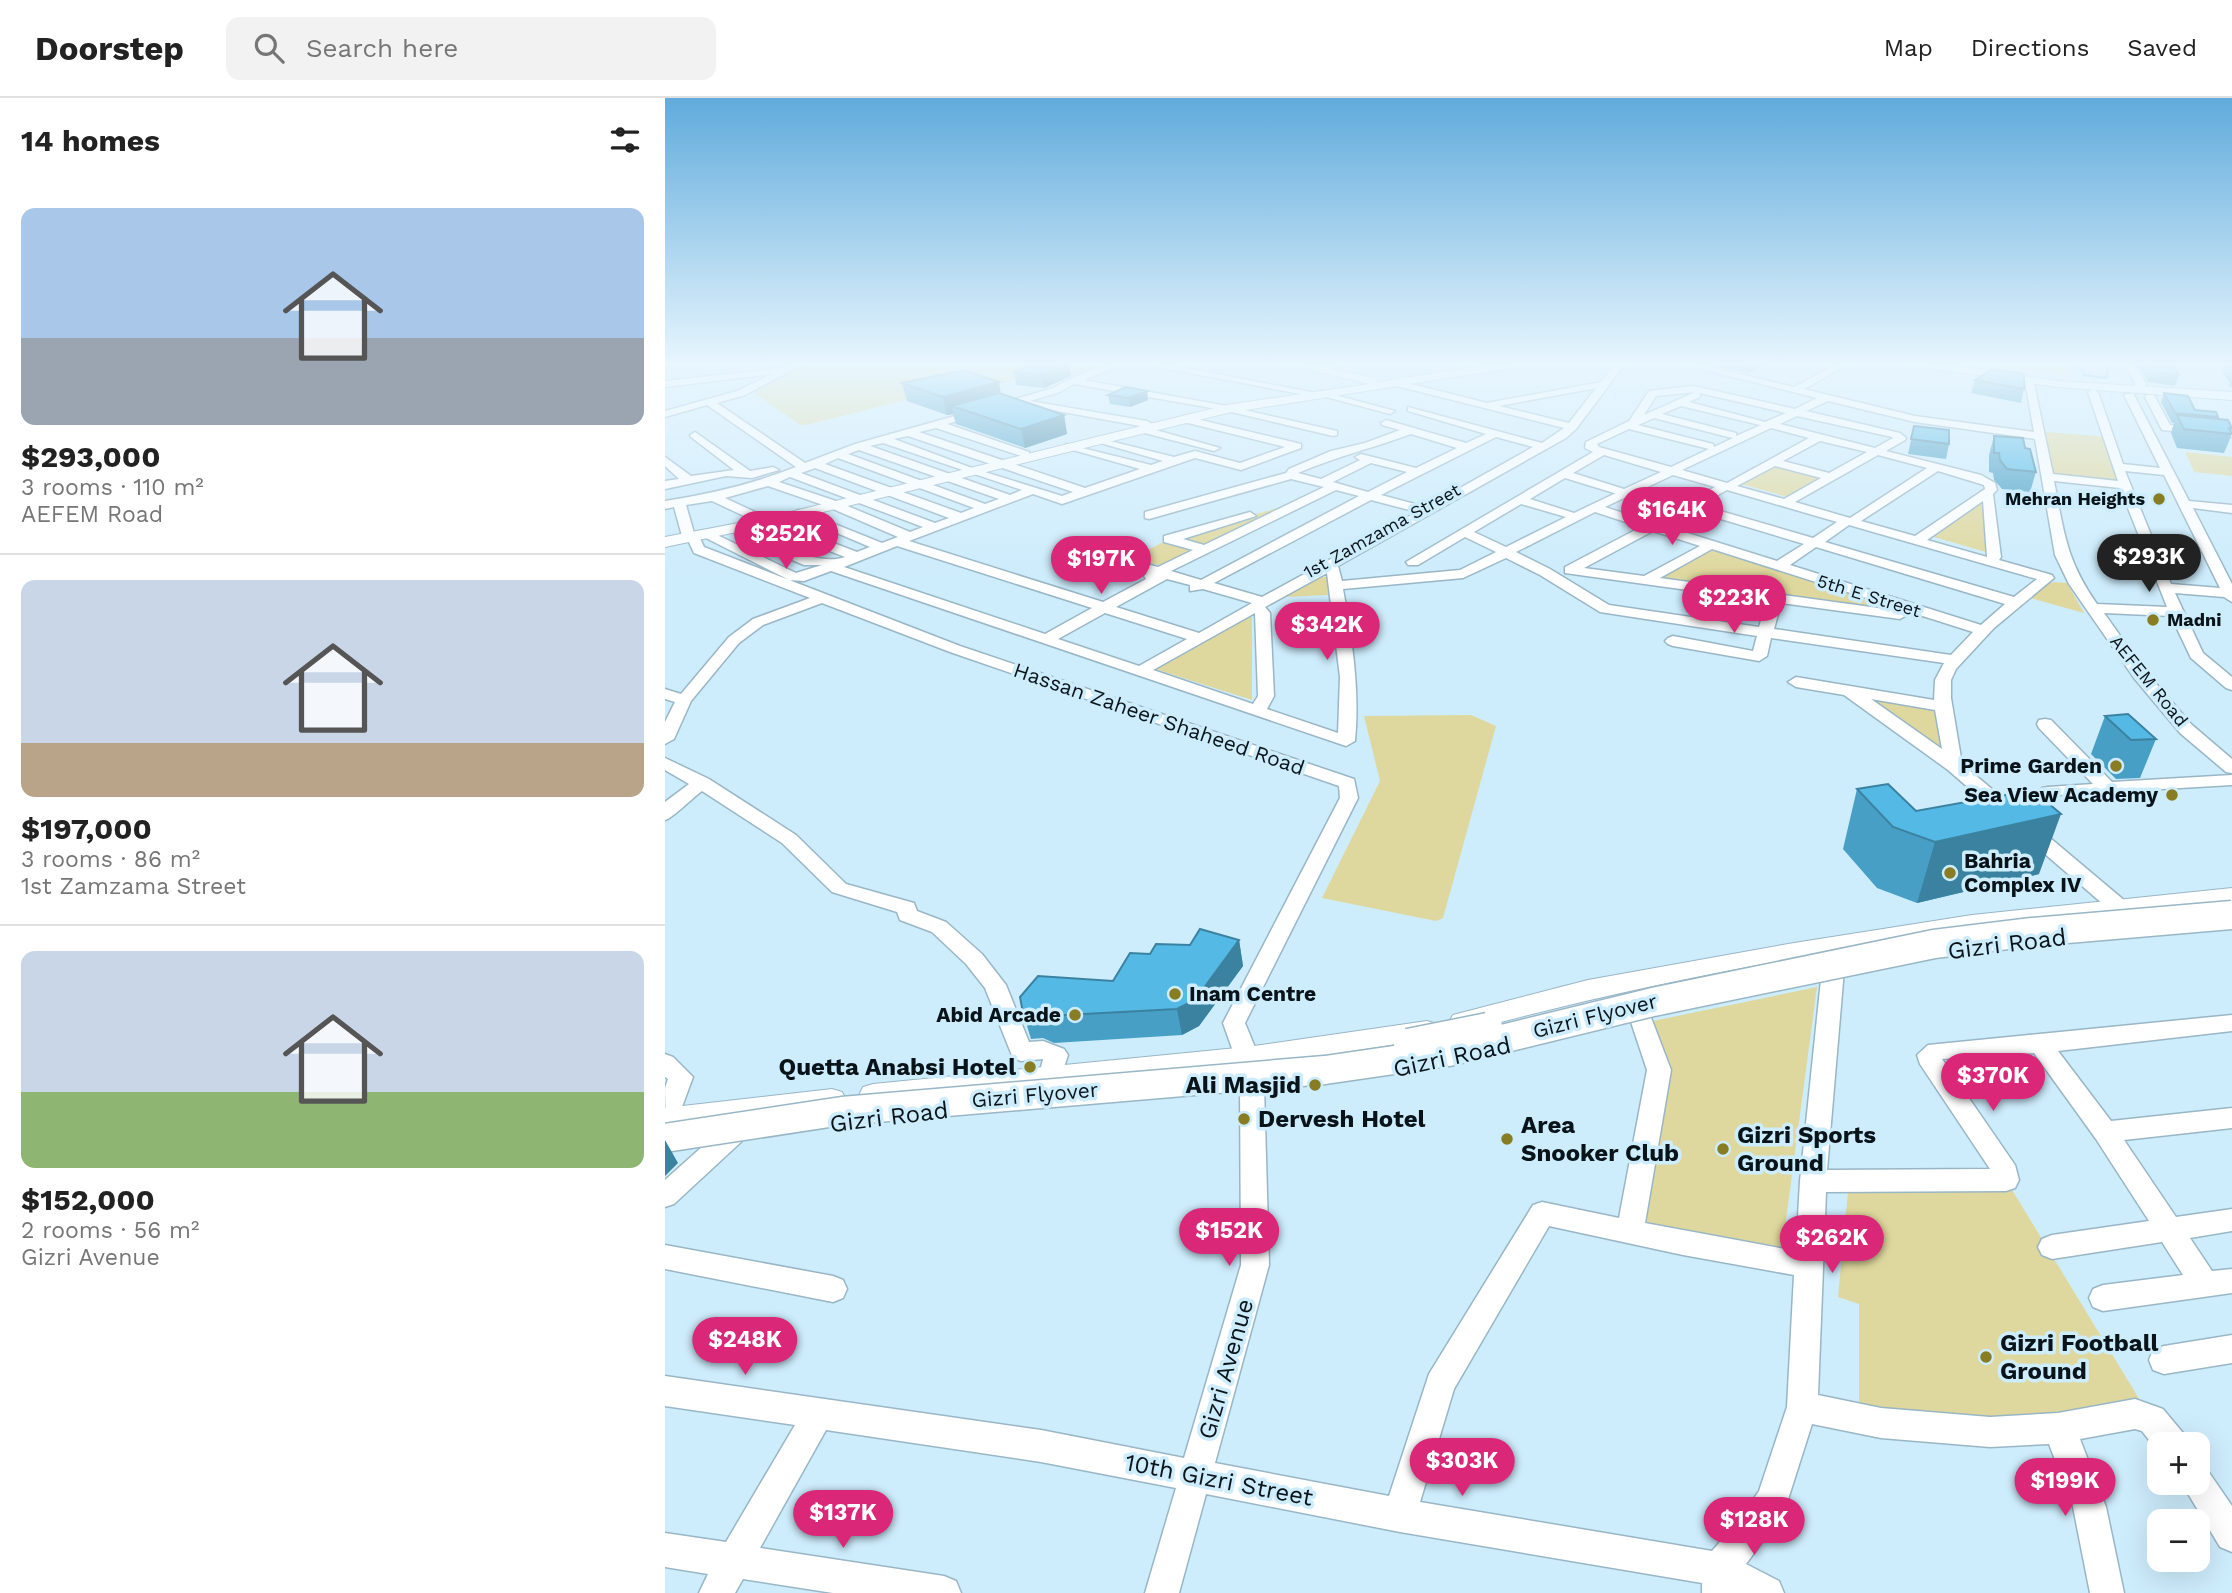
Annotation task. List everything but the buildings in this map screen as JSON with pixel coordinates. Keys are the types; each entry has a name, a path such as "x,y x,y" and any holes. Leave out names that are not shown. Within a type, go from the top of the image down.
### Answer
{"main road":[{"path":"696,536 1116,434"},
{"path":"1025,456 1048,458 1070,446 1118,434"},
{"path":"665,540 739,528 830,505"},
{"name":"Gizri Road","path":"665,1149 732,1135 1002,1104 1252,1085 1415,1069 1639,1013 1828,958 1972,923 2232,896"},
{"name":"Gizri Road","path":"665,1119 1247,1057 1424,1032 1588,989 1828,958 1994,945 2230,920"},
{"name":"Gizri Flyover","path":"665,1128 811,1106 1338,1058 1564,1012 1730,972 1903,939 2008,925 2230,920"},
{"name":"Gizri Flyover","path":"665,1138 842,1111 1325,1070 1449,1052 1653,1002 1934,944 2045,931 2230,920"}],"street":[{"path":"754,434 801,467 857,498 937,528"},
{"path":"665,505 714,497 768,482 859,446 902,434"},
{"path":"913,434 1084,492"},
{"path":"963,434 1025,456"},
{"path":"1124,434 1241,467 1297,446 1246,434"},
{"path":"1168,434 1261,460"},
{"path":"1291,475 1293,471 1335,453 1368,446 1401,434"},
{"path":"1423,434 1467,447"},
{"path":"1199,586 1493,434"},
{"path":"1498,434 1540,446"},
{"name":"1st Zamzama Street","path":"1399,525 1564,434"},
{"path":"1608,434 1590,444 1598,449 1993,559 2047,578 2015,602 1954,660 1943,681 1944,706 1954,766"},
{"path":"1686,434 1723,441"},
{"path":"1703,434 1723,441"},
{"path":"1501,551 1594,508 1739,434"},
{"path":"1812,434 1985,480 1990,490 1920,539"},
{"path":"1790,500 1901,438 1876,434"},
{"path":"2022,434 2038,436"},
{"path":"2106,434 2166,588 2196,655 2232,685"},
{"path":"2153,434 2185,504 2225,570 2231,596 2166,588"},
{"path":"695,435 745,473"},
{"name":"AEFEM Road","path":"2038,436 2062,555 2076,584 2140,675 2186,729 2232,768"},
{"path":"1572,570 1819,437"},
{"path":"883,439 1062,500 1195,454"},
{"path":"1095,440 1176,461"},
{"path":"1671,469 1723,441"},
{"path":"859,446 1011,499"},
{"path":"1070,446 1151,469"},
{"path":"1413,562 1564,474 1598,449"},
{"path":"837,454 987,509"},
{"path":"1048,458 1130,476"},
{"path":"1049,641 1109,608 1203,549 1298,502 1366,458 1419,472"},
{"path":"665,460 689,481"},
{"path":"1774,462 1830,477"},
{"path":"665,485 726,473 756,474 801,467 886,491 962,518"},
{"path":"1778,567 1936,467"},
{"path":"2118,467 2168,472"},
{"path":"1564,474 1618,490"},
{"path":"1149,515 1291,475 1422,509"},
{"path":"1082,477 1105,485"},
{"path":"2047,477 2125,485"},
{"path":"768,482 830,505 905,540 1196,637"},
{"path":"832,567 1346,741 1351,711 1330,574 1459,575 1569,514 1618,490 1635,486"},
{"path":"739,528 741,533 809,562 834,561 883,548 1033,490"},
{"name":"1st Zamzama Street","path":"1135,671 1254,604 1330,574 1422,509 1456,493"},
{"path":"1756,493 1790,500 1851,520"},
{"path":"1983,494 1989,497 1993,559"},
{"path":"714,497 854,556"},
{"path":"1520,500 1569,514"},
{"path":"1203,549 1169,539 1298,502"},
{"path":"679,503 696,536 797,578 832,567 854,556"},
{"path":"2185,504 2232,509"},
{"path":"1690,506 2015,602"},
{"name":"5th E Street","path":"1594,508 1985,631"},
{"path":"798,514 883,548"},
{"path":"1465,532 1545,572 1605,609 1954,660"},
{"name":"Hassan Zaheer Shaheed Road","path":"696,536 699,550 955,649 1348,783 1349,798 1234,1023 1247,1057"},
{"path":"1648,579 1711,545"},
{"path":"1545,572 1572,570 1648,579 1957,623"},
{"path":"1160,576 1254,604 1263,613 1266,696 1265,702 1257,710"},
{"path":"1673,641 1756,656 1761,654 1775,597"},
{"path":"665,739 684,700 734,640 753,625 822,598"},
{"path":"2093,608 2176,612"},
{"path":"1796,682 1944,706"},
{"path":"1848,690 1954,766 2118,906 2138,930"},
{"path":"665,694 684,700"},
{"path":"2045,723 2107,788"},
{"path":"665,763 702,783 789,839 839,888 907,908 907,915 939,927 974,959 995,985 1021,1052 1039,1049 1056,1055 1051,1076"},
{"path":"2048,792 2232,780"},
{"path":"665,814 677,800 702,783"},
{"path":"1719,1581 1772,1500 1802,1407 1807,1265 1828,958"},
{"path":"1630,1232 1659,1070 1639,1013"},
{"path":"1813,1181 2005,1180 2006,1172 1932,1064 1929,1055 1936,1051 2040,1044 2232,1023"},
{"path":"2040,1044 2105,1132 2171,1229 2219,1283"},
{"name":"Gizri Avenue","path":"1163,1593 1255,1265 1252,1085 1247,1057"},
{"path":"665,1063 681,1077 665,1119"},
{"path":"2105,1132 2232,1118"},
{"path":"665,1196 732,1135"},
{"path":"1399,1515 1440,1384 1542,1213 1807,1265"},
{"path":"2052,1247 2232,1220"},
{"path":"665,1257 833,1289"},
{"path":"2103,1298 2219,1283"},
{"path":"2164,1360 2232,1349"},
{"name":"10th Gizri Street","path":"665,1391 1041,1447 1196,1475 1767,1593"},
{"path":"1802,1407 1881,1423 1990,1432 2058,1428 2135,1414 2152,1420 2165,1432"},
{"path":"716,1593 818,1414"},
{"path":"2058,1428 2078,1469 2094,1520 2100,1567 2108,1593"},
{"path":"2214,1498 2232,1535"},
{"path":"665,1550 944,1593"}],"shaded area":[{"path":"2038,434 2108,437 2125,485 2047,477"},
{"path":"2185,452 2232,457 2232,476 2194,472"},
{"path":"1777,465 1823,477 1788,497 1741,484"},
{"path":"1298,502 1162,566 1132,558 1169,539"},
{"path":"1982,502 1986,552 1934,537"},
{"path":"1711,545 1956,623 1648,579"},
{"path":"1319,577 1327,577 1328,595 1284,597"},
{"path":"2054,582 2067,583 2084,613 2027,597 2039,587"},
{"path":"1252,615 1252,700 1155,669"},
{"path":"1848,690 1944,706 1954,766"},
{"path":"1471,715 1496,726 1443,918 1436,921 1322,898 1380,781 1364,716"},
{"name":"Gizri Sports Ground","path":"1817,987 1782,1250 1637,1223 1664,1075 1653,1021"},
{"name":"Gizri Football Ground","path":"2006,1180 2152,1420 2058,1428 1859,1410 1859,1304 1838,1297 1849,1181"}],"place":[{"name":"Mehran Heights","path":"2159,499"},
{"name":"Madni","path":"2153,620"},
{"name":"Prime Garden","path":"2116,766"},
{"name":"Sea View Academy","path":"2172,795"},
{"name":"Bahria Complex IV","path":"1950,873"},
{"name":"Inam Centre","path":"1175,994"},
{"name":"Abid Arcade","path":"1075,1015"},
{"name":"Quetta Anabsi Hotel","path":"1030,1067"},
{"name":"Ali Masjid","path":"1315,1085"},
{"name":"Dervesh Hotel","path":"1244,1119"},
{"name":"Area Snooker Club","path":"1507,1139"},
{"name":"Gizri Sports Ground","path":"1723,1149"},
{"name":"Gizri Football Ground","path":"1986,1357"}]}
